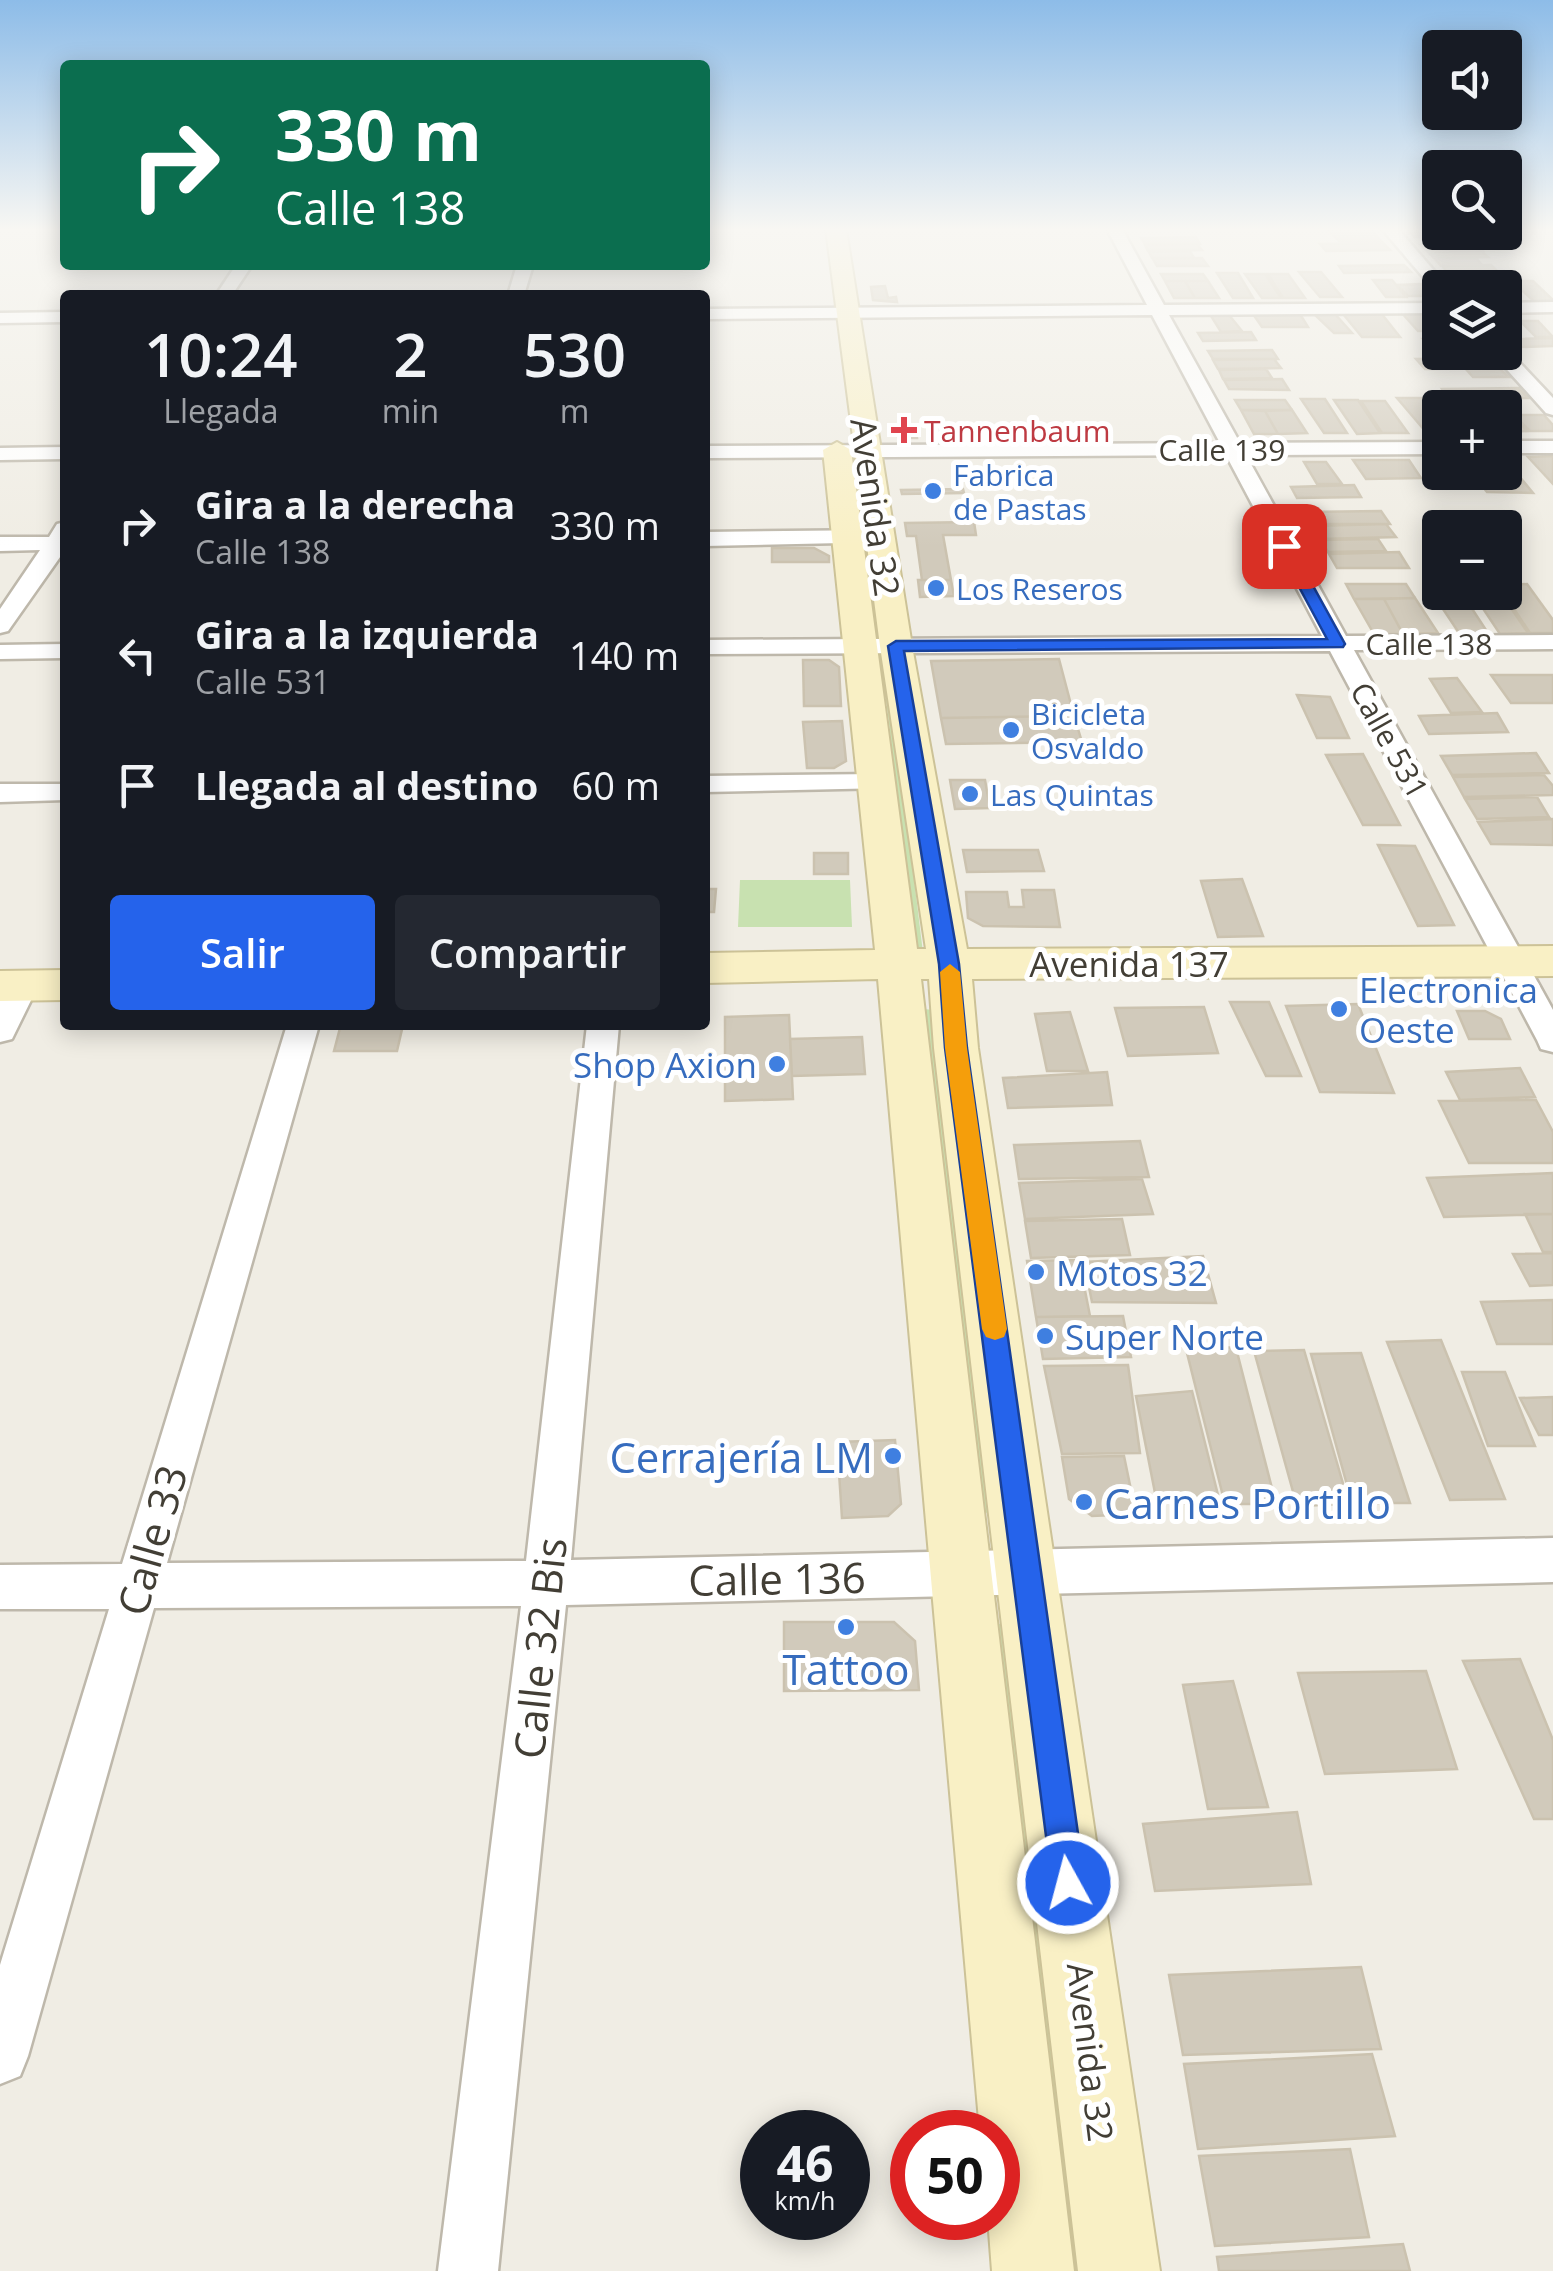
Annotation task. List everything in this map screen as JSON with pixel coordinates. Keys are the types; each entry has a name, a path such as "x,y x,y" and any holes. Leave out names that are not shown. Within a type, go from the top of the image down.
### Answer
{"main road":[{"name":"Avenida 32","path":"840,335 853,451 846,538 877,782 924,964 956,1048 1119,2271"},
{"name":"Avenida 32","path":"853,451 880,538 896,646 924,964 961,1574 1033,2271"},
{"name":"Avenida 137","path":"710,968 1553,961"},
{"path":"11,986 60,984"}],"street":[{"name":"Calle 531","path":"1170,335 1553,1040"},
{"path":"1517,370 1553,409"},
{"path":"1522,448 1553,447"},
{"name":"Calle 139","path":"710,452 1422,448"},
{"path":"0,454 60,454"},
{"path":"0,544 60,538"},
{"path":"710,539 880,538"},
{"path":"0,626 60,541"},
{"name":"Calle 138","path":"710,647 1553,642"},
{"path":"0,652 60,652"},
{"path":"710,784 877,782"},
{"path":"0,793 60,792"},
{"path":"0,1030 11,986"},
{"name":"Calle 33","path":"0,2056 302,1030"},
{"name":"Calle 32 Bis","path":"468,2271 546,1583 602,1030"},
{"name":"Calle 136","path":"0,1587 546,1583 1553,1560"}],"green space":[{"path":"882,665 888,666 924,961 917,960"},
{"path":"740,880 850,880 852,927 738,927"},
{"path":"924,1009 933,1010 994,1514 982,1512"},
{"path":"995,1624 1008,1624 1089,2271 1072,2271"}],"building":[{"path":"1199,335 1253,335 1256,340 1203,341"},
{"path":"1360,335 1400,337 1362,337"},
{"path":"1553,338 1553,346 1522,347 1522,339"},
{"path":"1272,350 1278,359 1213,359 1208,351"},
{"path":"1274,359 1281,368 1218,369 1213,360"},
{"path":"1266,369 1272,378 1223,379 1219,370"},
{"path":"1467,370 1501,370 1509,377 1473,377"},
{"path":"1282,379 1289,390 1229,389 1224,380"},
{"path":"1519,388 1521,390 1443,390"},
{"path":"1397,398 1422,398 1422,427"},
{"path":"1301,399 1325,399 1347,433 1324,433"},
{"path":"1235,400 1285,400 1292,410 1241,410"},
{"path":"1334,400 1358,400 1380,433 1357,434"},
{"path":"1361,401 1385,401 1408,433 1382,433"},
{"path":"1241,410 1265,411 1278,434 1254,434"},
{"path":"1292,410 1307,433 1278,434 1265,411"},
{"path":"1522,415 1544,415 1553,425 1553,431 1530,431 1522,423"},
{"name":"Tannenbaum","path":"891,425 915,425 917,438 893,434"},
{"path":"1553,456 1553,484 1528,457"},
{"path":"1353,460 1409,460 1421,478 1366,479"},
{"path":"1304,462 1326,462 1342,484 1317,484"},
{"path":"1522,480 1533,493 1487,492 1522,490"},
{"path":"1354,485 1361,497 1297,498 1291,487"},
{"name":"Fabrica de Pastas","path":"963,489 964,493 902,494 901,490"},
{"path":"1381,511 1390,524 1312,524 1305,512"},
{"path":"974,522 976,535 943,535 951,580 922,580 916,536 907,536 905,523"},
{"path":"1386,524 1396,537 1320,539 1313,526"},
{"path":"1378,539 1386,551 1328,552 1321,540"},
{"path":"772,548 814,548 829,556 829,562 772,562"},
{"path":"1399,552 1409,568 1337,568 1329,554"},
{"name":"Los Reseros","path":"918,580 951,580 954,596 920,597"},
{"path":"1346,584 1406,584 1415,598 1354,599"},
{"path":"1522,584 1527,584 1553,620 1553,633 1530,633 1515,610 1522,610"},
{"path":"1415,598 1438,633 1403,634 1384,599"},
{"path":"1354,599 1384,599 1403,634 1374,634"},
{"path":"1444,610 1473,610 1488,633 1459,633"},
{"path":"1484,610 1512,610 1528,633 1500,634"},
{"path":"1059,659 1074,716 941,718 931,661"},
{"path":"803,660 829,660 839,667 841,706 804,706"},
{"path":"1491,675 1553,675 1553,703 1511,703"},
{"path":"1457,678 1482,712 1451,713 1430,679"},
{"path":"1297,695 1330,697 1349,738 1317,738"},
{"path":"1497,713 1508,732 1429,734 1419,716"},
{"name":"Bicicleta Osvaldo","path":"1074,716 1082,742 946,744 941,718"},
{"path":"842,721 846,761 834,768 807,768 803,722"},
{"path":"1536,753 1549,773 1452,775 1441,756"},
{"path":"1363,754 1400,825 1363,825 1326,755"},
{"path":"1544,775 1553,786 1553,795 1464,797 1453,777"},
{"name":"Las Quintas","path":"950,780 985,780 990,808 955,809"},
{"path":"1537,797 1549,817 1477,819 1465,799"},
{"path":"1553,819 1553,845 1491,844 1478,822"},
{"path":"1378,845 1415,846 1454,925 1418,926"},
{"path":"963,850 1038,850 1044,871 967,872"},
{"path":"814,853 848,853 848,874 814,874"},
{"path":"1242,879 1263,936 1218,937 1201,881"},
{"path":"710,889 716,889 714,912 710,912"},
{"path":"1022,890 1054,890 1060,927 983,926 968,918 966,892 1007,892 1009,907 1024,907"},
{"path":"1230,1002 1269,1002 1301,1076 1266,1076"},
{"path":"1358,1004 1394,1093 1320,1092 1286,1006"},
{"path":"1204,1007 1218,1053 1128,1056 1115,1008"},
{"path":"1457,1011 1485,1011 1501,1019 1510,1039 1469,1039"},
{"path":"1070,1012 1088,1071 1047,1071 1035,1014"},
{"path":"789,1015 793,1099 725,1101 725,1017"},
{"path":"339,1030 402,1030 397,1051 334,1051"},
{"path":"862,1037 865,1074 792,1076 790,1039"},
{"path":"1520,1068 1535,1097 1460,1100 1446,1072"},
{"path":"1107,1072 1112,1105 1008,1108 1003,1078"},
{"path":"1536,1100 1553,1132 1553,1163 1469,1163 1439,1101"},
{"path":"1140,1141 1149,1177 1019,1179 1014,1145"},
{"path":"1553,1173 1553,1214 1444,1217 1427,1178"},
{"path":"1142,1179 1153,1214 1025,1219 1019,1183"},
{"path":"1525,1214 1553,1214 1553,1252 1543,1252"},
{"path":"1122,1219 1130,1255 1031,1258 1025,1221"},
{"path":"1553,1253 1553,1285 1530,1286 1513,1254"},
{"path":"1203,1256 1216,1303 1092,1302 1084,1262"},
{"path":"1079,1260 1090,1316 1036,1317 1027,1261"},
{"path":"1553,1300 1553,1344 1497,1344 1481,1302"},
{"path":"1123,1316 1131,1357 1043,1359 1036,1317"},
{"path":"1441,1340 1505,1499 1450,1500 1387,1342"},
{"path":"1185,1345 1236,1348 1276,1504 1225,1504"},
{"path":"1304,1350 1349,1504 1297,1506 1254,1351"},
{"path":"1361,1353 1410,1503 1352,1503 1311,1354"},
{"path":"1128,1365 1140,1453 1062,1454 1044,1366"},
{"path":"1462,1372 1505,1372 1535,1446 1488,1446"},
{"path":"1192,1391 1220,1503 1157,1503 1136,1396"},
{"path":"1553,1397 1553,1435 1539,1435 1520,1398"},
{"path":"895,1440 901,1504 888,1516 842,1518 837,1442"},
{"path":"1124,1456 1136,1514 1092,1516 1069,1499 1062,1457"},
{"path":"784,1622 894,1622 915,1641 919,1690 784,1691"},
{"path":"1520,1659 1553,1740 1553,1819 1534,1819 1463,1661"},
{"path":"1426,1671 1457,1769 1325,1774 1298,1673"},
{"path":"1233,1681 1268,1807 1208,1809 1183,1685"},
{"path":"1297,1812 1311,1884 1155,1891 1143,1824"},
{"path":"1361,1967 1381,2049 1183,2055 1169,1975"},
{"path":"1372,2054 1395,2136 1198,2149 1184,2064"},
{"path":"1350,2149 1369,2237 1215,2246 1199,2156"},
{"path":"1403,2244 1410,2271 1219,2271 1217,2257"}],"slow traffic":[{"path":"950,972 956,1048 995,1329"}],"place":[{"name":"Tannenbaum","path":"904,430"},
{"name":"Fabrica de Pastas","path":"933,491"},
{"name":"Los Reseros","path":"936,588"},
{"name":"Bicicleta Osvaldo","path":"1011,730"},
{"name":"Las Quintas","path":"970,794"},
{"name":"Electronica Oeste","path":"1339,1009"},
{"name":"Shop Axion","path":"777,1064"},
{"name":"Motos 32","path":"1036,1272"},
{"name":"Super Norte","path":"1045,1336"},
{"name":"Cerrajería LM","path":"893,1456"},
{"name":"Carnes Portillo","path":"1084,1502"},
{"name":"Tattoo","path":"846,1627"}],"route":[{"path":"1068,1883 956,1048 949,964 896,646 1337,644 1284,546"}]}
